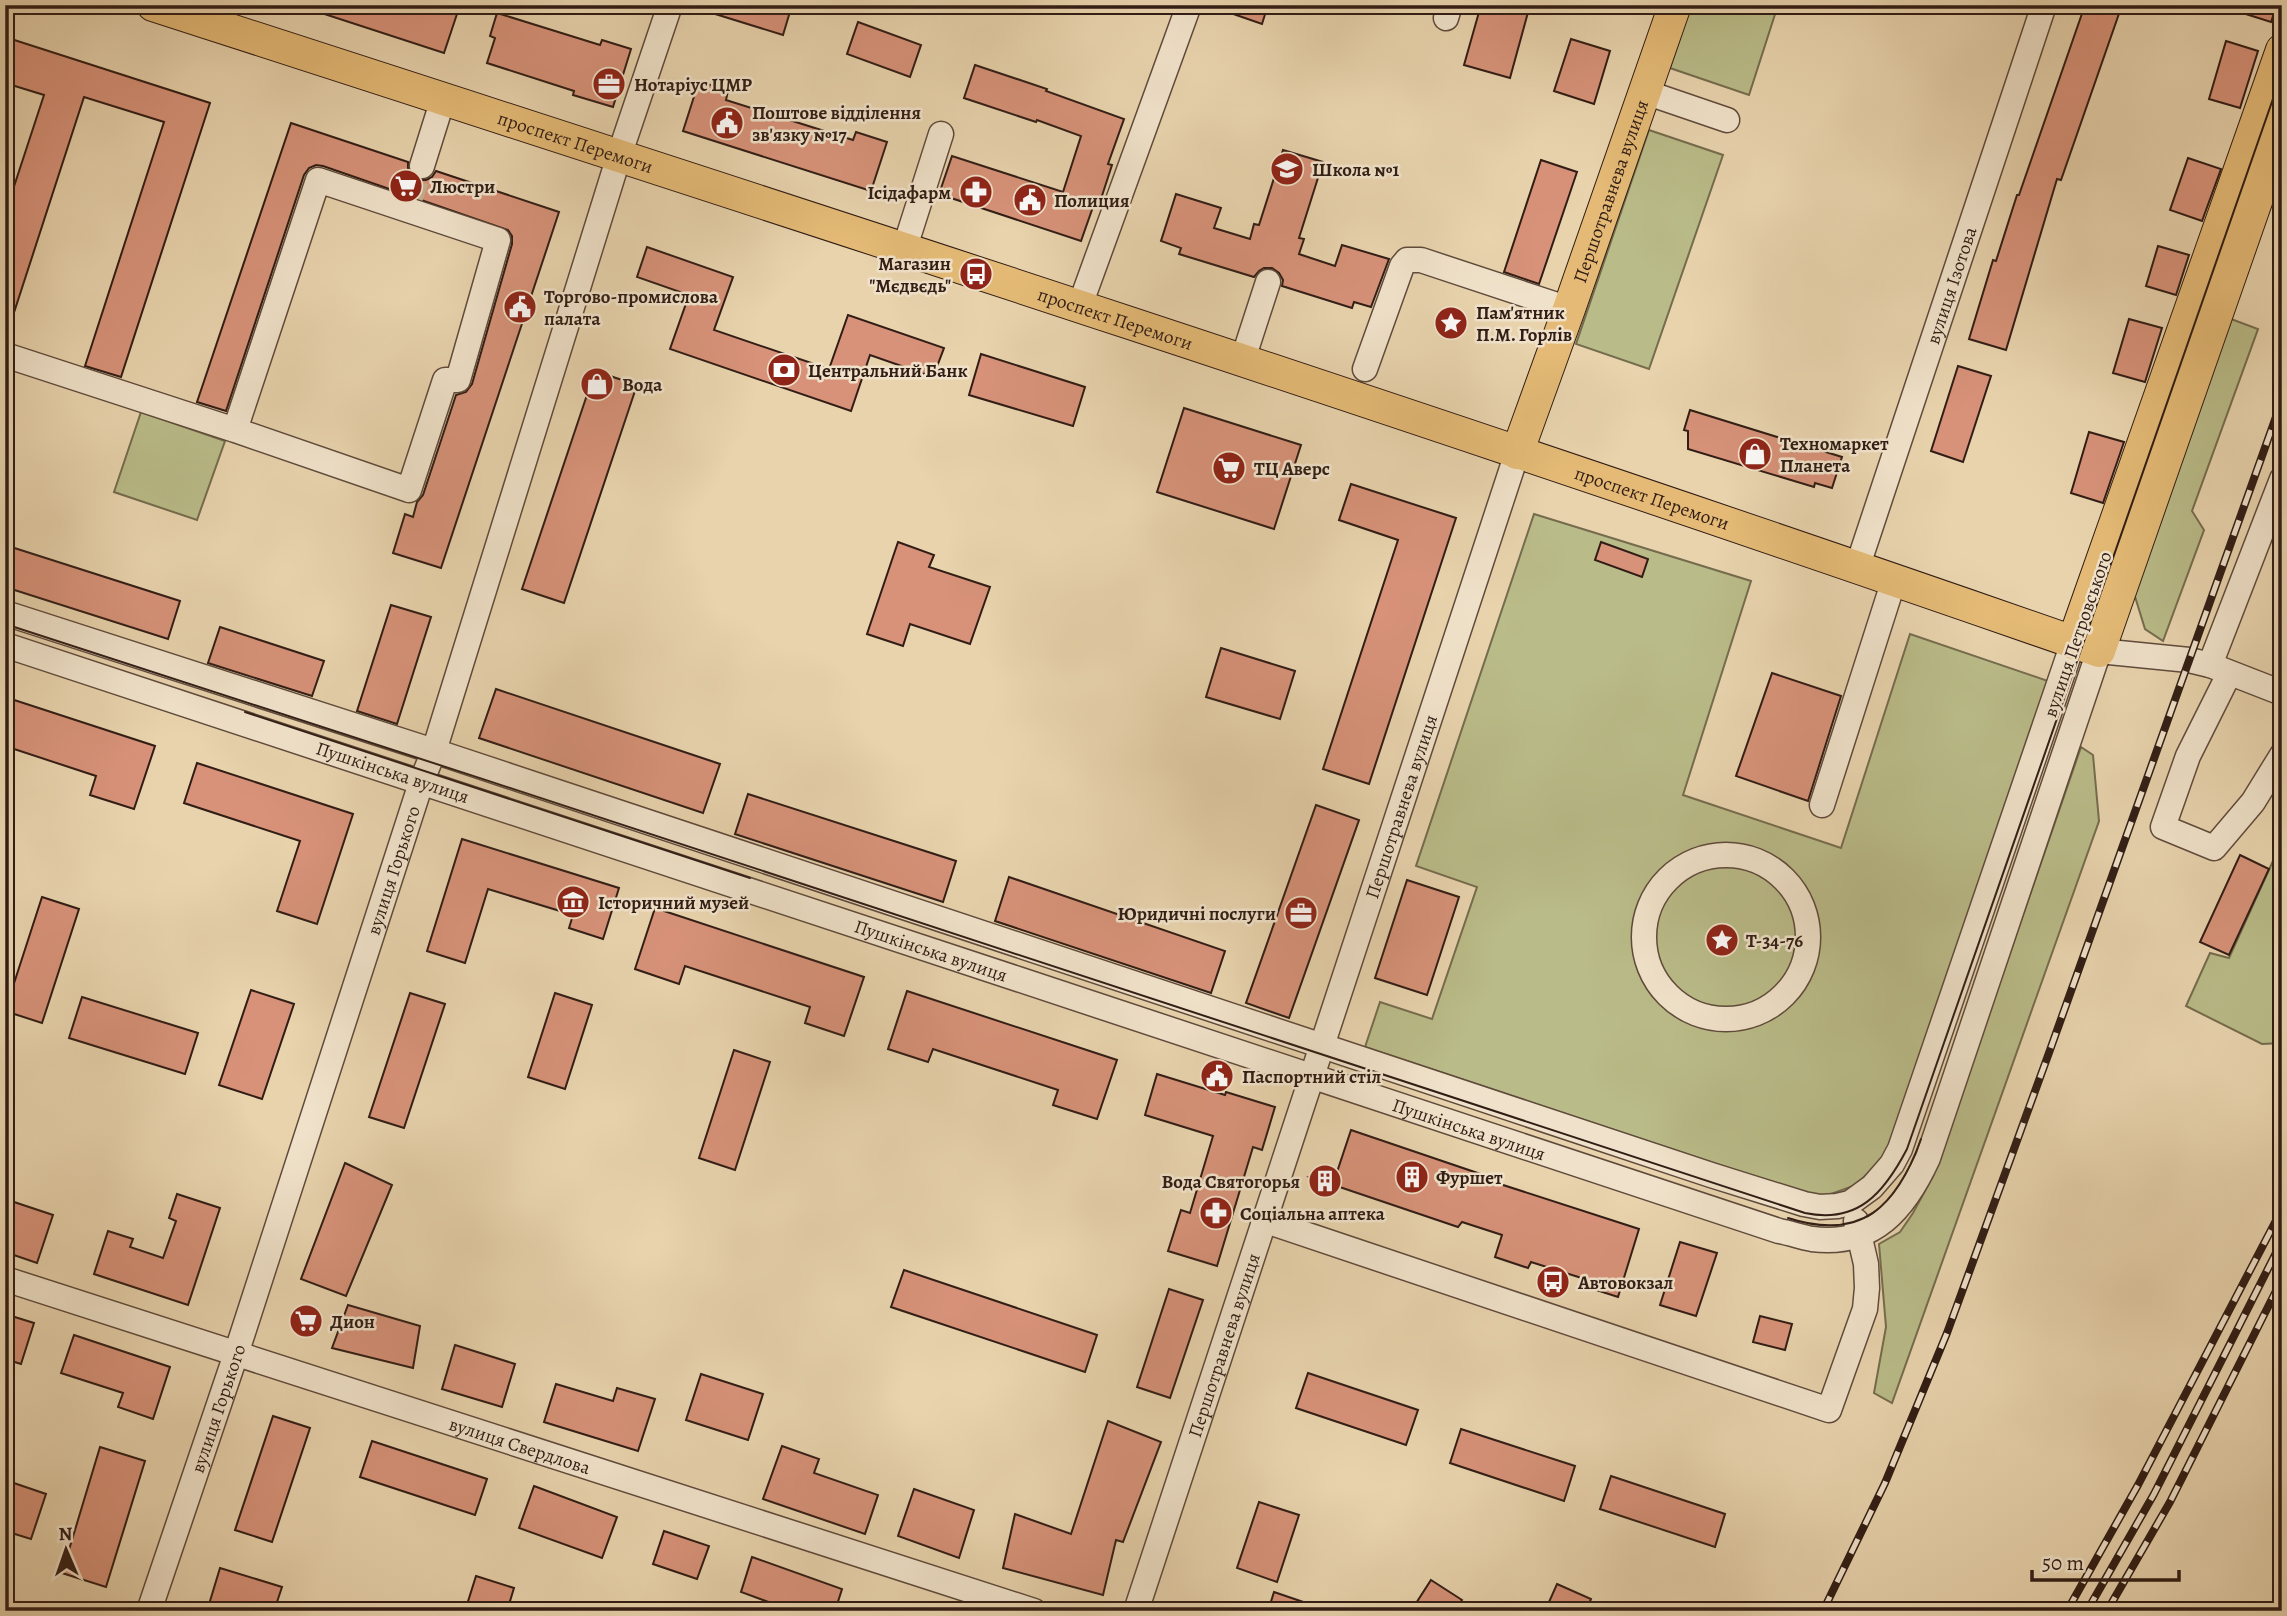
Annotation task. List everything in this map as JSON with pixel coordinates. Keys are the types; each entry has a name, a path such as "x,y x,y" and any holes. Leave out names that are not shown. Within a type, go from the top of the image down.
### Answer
{"main road":[{"name":"проспект Перемоги","path":"153,5 1517,453 2086,647"},
{"name":"Першотравнева вулиця","path":"1517,453 1675,5"},
{"name":"вулиця Петровського","path":"2086,647 2282,50"},
{"name":"вулиця Петровського","path":"2086,647 2282,127"}],"street":[{"name":"вулиця Горького","path":"149,1611 433,751 619,156 670,5"},
{"path":"1079,308 1189,5"},
{"name":"вулиця Ізотова","path":"1857,568 2045,5"},
{"path":"1645,92 1727,120"},
{"path":"422,166 443,99"},
{"path":"904,250 941,134"},
{"path":"5,355 409,490 445,380 458,380 498,240 408,206 318,180 235,430"},
{"path":"1365,369 1402,266 1407,260 1421,260 1569,309"},
{"path":"1242,362 1268,282"},
{"name":"Першотравнева вулиця","path":"1136,1611 1312,1077 1320,1045 1517,453"},
{"path":"2282,479 2220,669 2164,827 2214,848 2253,803 2282,755"},
{"path":"1822,805 1894,580"},
{"name":"Пушкінська вулиця","path":"5,613 433,751 1698,1171 1804,1204 1820,1207 1850,1203"},
{"name":"Пушкінська вулиця","path":"5,645 422,780 1779,1231 1812,1239 1834,1239 1861,1234"},
{"path":"2086,647 2189,660 2282,693"},
{"name":"вулиця Петровського","path":"1850,1203 1872,1187 1892,1164 1900,1149 2086,647"},
{"name":"вулиця Петровського","path":"1861,1234 1881,1224 1901,1206 1928,1158 2086,647"},
{"path":"1727,855 1755,861 1780,875 1794,890 1807,923 1805,960 1788,991 1774,1004 1740,1018 1720,1019 1700,1015 1683,1007 1667,994 1656,979 1647,961 1644,941 1646,920 1652,901 1664,884 1692,862 1727,855"},
{"path":"1264,1220 1829,1410 1865,1309 1866,1264 1861,1234 1850,1203"},
{"name":"вулиця Свердлова","path":"5,1279 1034,1611"}],"green space":[{"path":"1691,5 1778,5 1749,95 1670,68"},
{"path":"1649,130 1723,155 1649,369 1576,344"},
{"path":"2231,319 2258,329 2192,511 2204,530 2163,641 2145,629 2133,590"},
{"path":"141,412 225,441 197,520 114,492"},
{"path":"1534,514 1751,581 1683,795 1841,848 1910,634 2048,681 1885,1156 1856,1185 1820,1198 1365,1047 1380,1002 1432,1019 1477,887 1416,866"},
{"path":"2081,747 2093,755 2099,821 1892,1403 1874,1393 1886,1327 1879,1244 1900,1232 1933,1176"},
{"path":"2282,841 2282,1043 2262,1044 2186,1006 2210,953 2229,958"}],"building":[{"path":"306,5 450,5 459,8 444,53 306,8"},
{"path":"699,5 792,5 783,35 699,9"},
{"path":"1216,5 1268,5 1262,24 1216,8"},
{"path":"1481,5 1530,5 1510,78 1464,65"},
{"path":"2085,5 2122,5 2061,180 2057,179 2006,350 1969,339 1993,260 1996,261"},
{"path":"2231,5 2277,5 2271,22 2230,9"},
{"path":"497,13 600,45 602,40 631,49 613,107 573,95 574,91 487,63 495,38 490,36"},
{"path":"858,22 921,45 910,77 847,54"},
{"path":"5,37 210,103 121,377 85,366 164,122 84,97 8,331 5,330 5,214 44,95 5,83"},
{"path":"1571,39 1610,51 1594,104 1554,91"},
{"path":"2226,41 2258,51 2240,108 2209,99"},
{"path":"975,65 1124,119 1108,164 1112,165 1098,208 1093,207 1081,241 939,194 952,156 1063,192 1081,136 964,98"},
{"path":"699,81 728,91 726,100 853,140 856,132 887,142 871,191 683,131"},
{"path":"291,123 408,162 411,176 417,180 426,180 436,171 559,212 441,568 393,553 405,514 413,517 417,502 423,495 456,395 466,392 472,384 512,244 512,236 508,230 323,166 309,168 304,175 226,411 197,402"},
{"path":"1283,150 1323,162 1299,238 1304,239 1299,254 1335,266 1342,245 1389,259 1371,307 1354,302 1352,308 1282,286 1283,280 1272,268 1264,268 1254,277 1179,254 1181,248 1161,241 1176,194 1221,208 1214,228 1250,239 1254,224 1259,225"},
{"path":"2188,158 2221,169 2202,221 2170,210"},
{"path":"1541,160 1577,172 1539,284 1504,272"},
{"path":"2158,246 2189,255 2176,295 2146,286"},
{"path":"647,247 733,277 714,330 829,369 848,315 944,348 933,377 870,355 851,411 670,349 689,295 637,277"},
{"path":"2129,319 2162,328 2145,382 2113,373"},
{"path":"981,354 1085,387 1073,426 969,395"},
{"path":"1958,366 1991,376 1963,462 1931,451"},
{"path":"595,371 637,385 564,603 522,589"},
{"name":"ТЦ Аверс","path":"1184,408 1301,445 1274,529 1157,492"},
{"path":"1690,410 1842,457 1832,488 1815,483 1814,487 1688,449 1688,431 1684,430"},
{"path":"2089,432 2124,442 2103,503 2071,493"},
{"path":"1351,484 1456,518 1369,784 1323,769 1398,540 1339,520"},
{"path":"898,542 934,555 929,567 990,587 970,644 910,624 903,646 867,634"},
{"path":"1601,542 1648,559 1642,577 1595,560"},
{"path":"5,545 180,601 168,639 5,587"},
{"path":"391,605 431,617 397,724 357,711"},
{"path":"220,627 324,661 312,696 208,663"},
{"path":"1221,648 1295,671 1280,719 1206,697"},
{"path":"1772,673 1841,696 1808,801 1736,776"},
{"path":"496,689 720,764 703,813 479,738"},
{"path":"5,697 155,746 134,809 90,795 96,776 5,746"},
{"path":"197,763 353,814 317,924 277,911 300,841 184,803"},
{"path":"748,794 956,861 943,902 735,834"},
{"path":"1316,805 1359,820 1289,1018 1246,1003"},
{"name":"Історичний музей","path":"462,839 619,888 603,939 569,928 573,915 488,889 465,963 427,951"},
{"path":"2240,855 2269,869 2229,955 2200,942"},
{"path":"1009,877 1225,951 1211,993 995,921"},
{"path":"1407,880 1459,897 1427,995 1375,978"},
{"path":"42,897 79,909 42,1023 5,1011"},
{"path":"655,908 864,977 844,1036 805,1023 810,1007 685,966 679,984 635,969"},
{"path":"251,990 294,1004 262,1099 219,1085"},
{"path":"907,991 1117,1060 1097,1119 1053,1105 1058,1090 933,1049 928,1062 888,1049"},
{"path":"410,993 445,1004 404,1128 369,1117"},
{"path":"555,993 592,1005 565,1089 528,1077"},
{"path":"82,997 198,1033 185,1074 69,1038"},
{"path":"734,1050 770,1062 735,1170 699,1158"},
{"path":"1157,1074 1275,1107 1262,1150 1253,1147 1217,1266 1168,1251 1181,1210 1190,1213 1213,1136 1145,1115"},
{"path":"1351,1130 1501,1181 1500,1184 1639,1229 1618,1297 1590,1288 1591,1281 1531,1262 1528,1268 1495,1257 1502,1235 1462,1222 1458,1227 1310,1177 1337,1172"},
{"path":"345,1163 392,1185 346,1296 301,1279"},
{"path":"177,1194 220,1208 188,1305 94,1274 108,1231 133,1239 130,1247 163,1258 176,1221 169,1218"},
{"path":"5,1199 53,1215 37,1263 5,1252"},
{"path":"1680,1242 1717,1253 1696,1316 1660,1305"},
{"path":"904,1270 1097,1335 1085,1372 891,1307"},
{"path":"1169,1289 1203,1300 1170,1398 1137,1387"},
{"path":"348,1305 420,1326 413,1368 332,1348"},
{"path":"5,1314 34,1323 21,1364 5,1359"},
{"path":"1760,1316 1792,1324 1785,1350 1753,1342"},
{"path":"74,1335 170,1367 153,1419 118,1407 123,1393 61,1373"},
{"path":"455,1345 515,1364 502,1407 442,1389"},
{"path":"1308,1373 1418,1410 1406,1445 1296,1408"},
{"path":"701,1374 763,1394 748,1440 686,1420"},
{"path":"556,1384 613,1401 617,1388 655,1399 638,1451 544,1422"},
{"path":"273,1416 310,1428 272,1542 235,1530"},
{"path":"1108,1421 1161,1442 1123,1542 1116,1540 1103,1595 1003,1568 1015,1514 1071,1534"},
{"path":"1461,1429 1575,1466 1564,1501 1450,1463"},
{"path":"372,1441 487,1479 475,1515 360,1477"},
{"path":"782,1446 819,1459 814,1473 878,1495 865,1534 763,1499"},
{"path":"100,1447 145,1461 106,1587 62,1573"},
{"path":"1611,1476 1725,1514 1715,1547 1600,1509"},
{"path":"5,1480 46,1494 31,1539 5,1531"},
{"path":"534,1486 617,1517 602,1558 519,1528"},
{"path":"914,1489 974,1510 959,1558 898,1536"},
{"path":"1259,1502 1299,1515 1277,1582 1237,1568"},
{"path":"664,1531 709,1546 697,1579 653,1564"},
{"path":"752,1557 842,1589 835,1611 793,1611 741,1592"},
{"path":"220,1568 282,1587 274,1611 207,1611"},
{"path":"476,1576 514,1588 507,1611 465,1611"},
{"path":"1431,1580 1462,1600 1455,1611 1411,1611"},
{"path":"1557,1584 1591,1599 1586,1611 1545,1611"},
{"path":"1274,1592 1321,1608 1321,1611 1268,1611"}],"tunnel":[{"path":"409,203 422,166"}],"tram line":[{"path":"5,624 1805,1213 1840,1214 1867,1202 1879,1191 1907,1149 2282,73"},
{"path":"245,712 750,878"},
{"path":"1788,1218 1814,1224 1837,1225 1856,1221 1873,1213 1888,1200 1900,1183 1921,1139"}],"railway":[{"path":"1823,1611 1885,1483 1947,1333 2282,400"},
{"path":"2067,1611 2138,1485 2282,1209"},
{"path":"2087,1611 2154,1494 2282,1241"},
{"path":"2107,1611 2170,1502 2282,1279"}],"place":[{"name":"Нотаріус ЦМР","path":"609,84"},
{"name":"Поштове відділення зв'язку №17","path":"727,123"},
{"name":"Школа №1","path":"1287,169"},
{"name":"Люстри","path":"406,186"},
{"name":"Ісідафарм","path":"976,192"},
{"name":"Полиция","path":"1030,200"},
{"name":"Магазин \"Мєдвєдь\"","path":"976,274"},
{"name":"Торгово-промислова палата","path":"520,307"},
{"name":"Пам'ятник П.М. Горлів","path":"1451,323"},
{"name":"Центральний Банк","path":"784,370"},
{"name":"Вода","path":"597,384"},
{"name":"Техномаркет Планета","path":"1755,454"},
{"name":"ТЦ Аверс","path":"1229,468"},
{"name":"Історичний музей","path":"573,902"},
{"name":"Юридичні послуги","path":"1301,913"},
{"name":"Т-34-76","path":"1722,940"},
{"name":"Паспортний стіл","path":"1217,1076"},
{"name":"Фуршет","path":"1412,1177"},
{"name":"Вода Святогорья","path":"1325,1181"},
{"name":"Соціальна аптека","path":"1216,1213"},
{"name":"Автовокзал","path":"1553,1282"},
{"name":"Дион","path":"306,1321"}]}
